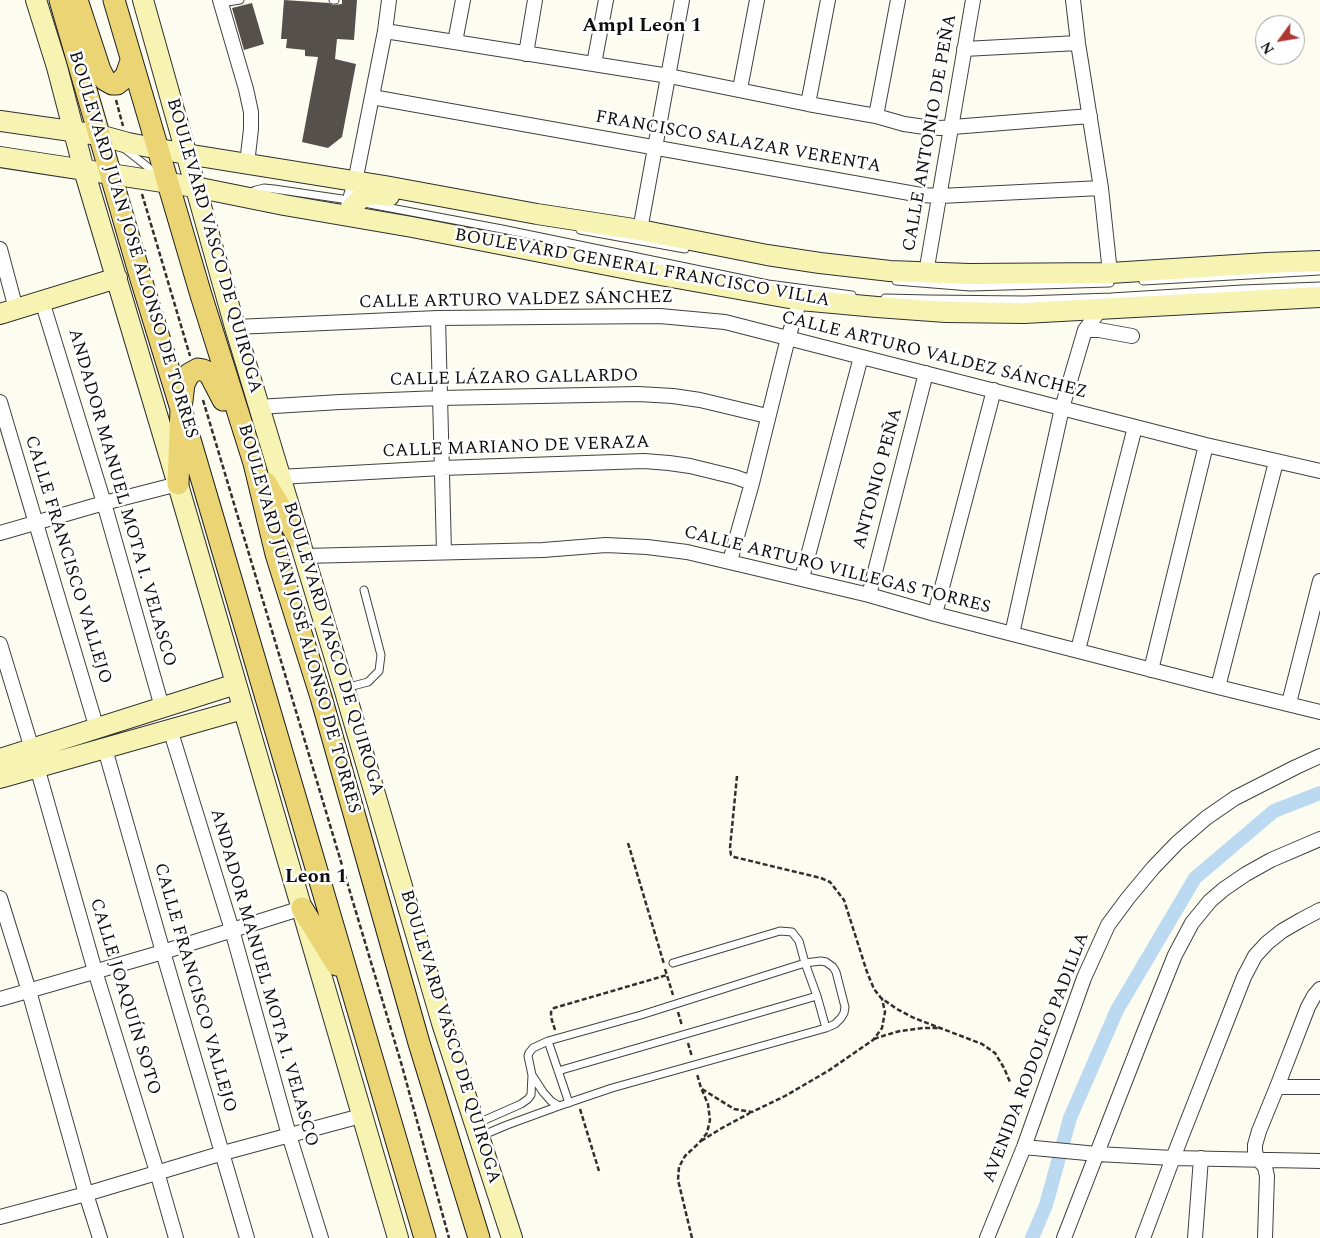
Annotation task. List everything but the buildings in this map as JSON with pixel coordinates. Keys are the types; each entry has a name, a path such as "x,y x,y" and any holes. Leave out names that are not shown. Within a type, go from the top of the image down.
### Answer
{"main road":[{"name":"BOULEVARD JUAN JOSÉ ALONSO DE TORRES","path":"60,0 110,133 111,174 425,1238"},
{"path":"77,0 105,80 112,84 117,84 126,75 131,60"},
{"name":"BOULEVARD JUAN JOSÉ ALONSO DE TORRES","path":"114,0 201,295 254,463 276,554 321,697 419,1043 479,1238"},
{"path":"178,484 184,384 189,374 198,369 209,373 213,379 239,435 302,547"},
{"path":"302,908 352,989"}],"street":[{"path":"36,0 57,67 84,170 178,484 398,1238"},
{"name":"BOULEVARD VASCO DE QUIROGA","path":"143,0 194,187 258,406 302,547 440,1014 512,1238"},
{"path":"348,204 350,191 355,182 385,31 389,0"},
{"path":"455,42 463,0"},
{"path":"526,54 535,0"},
{"path":"594,64 606,0"},
{"path":"640,230 682,0"},
{"path":"740,90 757,0"},
{"path":"808,104 828,0"},
{"path":"876,116 898,0"},
{"name":"CALLE ANTONIO DE PEÑA","path":"926,273 973,0"},
{"path":"1073,0 1115,277"},
{"path":"221,1 251,112 247,164"},
{"path":"385,31 669,76 876,116 918,126 950,128 1090,116"},
{"path":"964,49 1078,42"},
{"path":"28,124 47,117 57,108 59,88 57,67"},
{"name":"FRANCISCO SALAZAR VERENTA","path":"372,97 921,194 940,196 1101,188"},
{"name":"BOULEVARD GENERAL FRANCISCO VILLA","path":"0,121 74,131 110,133 159,149 186,154 640,230 766,255 890,271 1115,277 1267,263 1320,261"},
{"name":"BOULEVARD GENERAL FRANCISCO VILLA","path":"0,157 194,187 284,205 348,204 412,227 800,300 877,308 946,312 1024,313 1320,297"},
{"path":"348,204 367,195 375,194 472,207 491,206"},
{"path":"206,225 223,202 239,196"},
{"path":"0,249 8,311 117,278"},
{"path":"730,561 752,483 767,416 800,300"},
{"name":"ANDADOR MANUEL MOTA I. VELASCO","path":"42,301 104,503 162,707"},
{"path":"1012,634 1062,408 1085,330 1100,310"},
{"name":"CALLE ARTURO VALDEZ SÁNCHEZ","path":"235,327 438,318 660,316 725,322 1206,445 1320,471"},
{"path":"438,318 444,552"},
{"path":"1085,330 1099,330 1132,336"},
{"path":"802,578 861,356"},
{"name":"ANTONIO PEÑA","path":"869,595 926,373"},
{"path":"935,614 994,390"},
{"name":"CALLE LÁZARO GALLARDO","path":"258,406 440,398 638,394 700,400 767,416"},
{"name":"CALLE FRANCISCO VALLEJO","path":"0,402 97,729"},
{"path":"1078,650 1135,427"},
{"path":"1151,670 1206,445"},
{"name":"CALLE MARIANO DE VERAZA","path":"280,477 442,468 644,461 690,466 752,483"},
{"path":"1218,687 1276,462"},
{"path":"0,533 178,484"},
{"name":"CALLE ARTURO VILLEGAS TORRES","path":"302,547 444,552 543,550 606,545 647,547 687,552 802,578 1151,670 1320,712"},
{"path":"1289,703 1314,628 1320,581"},
{"name":"CALLE JOAQUÍN SOTO","path":"0,644 35,758 95,971 176,1238"},
{"path":"0,778 35,758 97,729 236,684"},
{"path":"0,759 35,758 105,749 243,709"},
{"name":"ANDADOR MANUEL MOTA I. VELASCO","path":"170,729 232,930 289,1135 321,1238"},
{"name":"CALLE FRANCISCO VALLEJO","path":"105,749 248,1238"},
{"name":"AVENIDA RODOLFO PADILLA","path":"987,1238 1024,1147 1084,978 1108,926 1153,868 1177,843 1206,818 1234,798 1320,756"},
{"path":"1064,1238 1172,964 1192,922 1210,901 1231,884 1271,860 1320,839"},
{"path":"0,898 29,990 100,1238"},
{"path":"0,999 163,952 302,908"},
{"path":"1143,1238 1244,977 1255,956 1282,931 1320,910"},
{"path":"1265,1238 1267,1176 1265,1167 1255,1152 1255,1145 1308,1007 1320,989"},
{"path":"1277,1087 1320,1087"},
{"path":"0,1217 86,1194 222,1152 361,1116"},
{"path":"1024,1147 1097,1154 1173,1158 1320,1161"},
{"path":"1195,1238 1201,1158"}],"lane":[{"path":"67,0 84,64 110,133 147,167 169,184"},
{"path":"221,1 240,0"},
{"path":"348,204 502,229 768,284 857,295"},
{"path":"537,214 569,228 694,250"},
{"path":"1131,282 1320,271"},
{"path":"889,280 970,287 1115,277"},
{"path":"877,298 1024,300 1320,286"},
{"path":"344,688 368,682 379,672 381,655 364,590"},
{"path":"673,963 780,931 792,932 799,941 826,1028"},
{"path":"826,962 836,972 845,1007 844,1013 835,1024 826,1028 612,1088 507,1125 477,1131 526,1101 531,1095 532,1075 528,1056 533,1048 548,1041 641,1015 805,963 826,962"},
{"path":"558,1071 817,996"},
{"path":"548,1041 568,1103"},
{"path":"532,1075 543,1092 551,1101 559,1106"}],"path":[{"path":"110,133 112,84"},
{"path":"137,178 194,370"},
{"path":"203,399 402,1066 449,1238"},
{"path":"736,776 731,855 830,882 844,900 867,972 874,989 881,998 914,1018 982,1044 995,1053 1010,1082"},
{"path":"558,1038 551,1017 551,1012 554,1008 667,975"},
{"path":"873,1040 882,1028 885,1012 881,998"},
{"path":"692,1238 678,1180 679,1167 685,1156 699,1143 722,1128 785,1096 828,1071 873,1040 886,1034 900,1031 941,1028"},
{"path":"699,1143 706,1133 710,1120 708,1104 701,1088 734,1109 752,1112"}],"waterway":[{"path":"1032,1238 1046,1205 1070,1118 1117,1010 1195,878 1274,811 1320,793"}],"district":[{"name":"Ampl Leon 1","path":"642,27"},
{"name":"Leon 1","path":"316,878"}]}
